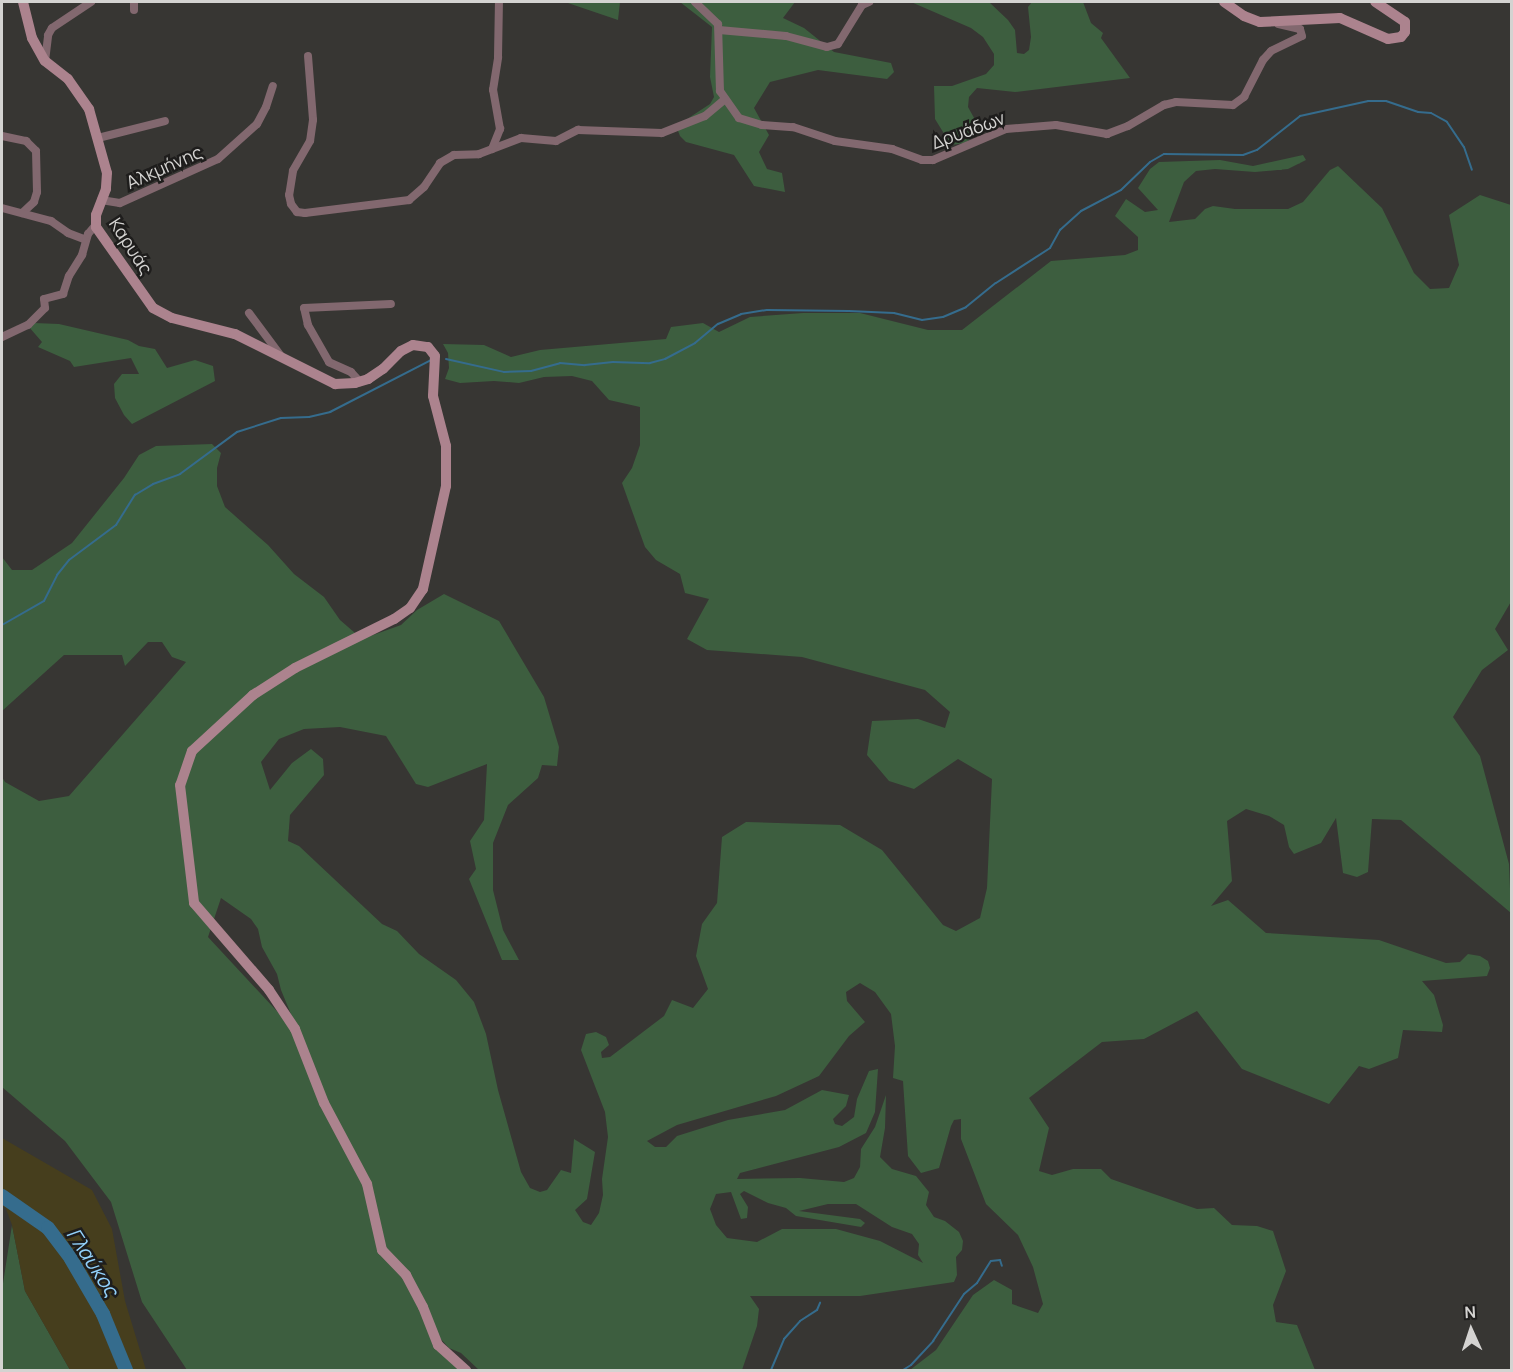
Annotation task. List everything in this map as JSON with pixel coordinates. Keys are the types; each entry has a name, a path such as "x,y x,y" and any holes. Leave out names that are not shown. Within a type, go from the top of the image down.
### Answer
{"street":[{"name":"Καρυάς","path":"23,2 32,38 45,62 68,79 89,109 108,176 95,226 128,269 142,295 156,310 177,319 228,331 331,383 360,382"},
{"path":"45,62 48,35 52,28 91,2"},
{"path":"492,149 500,129 494,90 498,57 499,2"},
{"path":"308,56 314,120 310,141 299,159 290,183 291,204 297,212 409,200 424,187 446,157 479,154 521,138 556,141 578,130 610,129 645,134 670,132 705,116 724,100 718,81 719,30 715,19 695,2"},
{"path":"719,30 786,36 826,47 838,44 862,5 870,2"},
{"path":"1224,2 1252,20 1273,22 1340,18 1388,39 1401,37 1405,32 1405,22 1374,2"},
{"name":"Δρυάδων","path":"724,100 743,120 793,128 835,141 892,149 914,159 933,160 1006,129 1056,125 1107,134 1128,126 1164,105 1176,102 1233,105 1244,98 1256,73 1271,51 1300,39 1303,34 1300,29 1273,22"},
{"name":"Αλκμήνης","path":"101,200 120,203 218,159 256,124 266,107 273,86"},
{"path":"98,138 165,121"},
{"path":"3,134 26,141 36,151 37,192 34,202 22,213"},
{"path":"2,208 51,221 68,233 86,240"},
{"path":"2,337 28,325 45,308 44,299 63,294 86,240 95,226"},
{"path":"391,304 304,308 308,325 329,362 351,372 360,382 380,372 407,347 423,345 435,356 433,396 446,446 446,486 423,590 410,608 394,619 295,668 253,695 199,742 186,762 180,785 194,903 268,990 295,1029 324,1103 367,1184 382,1250 406,1275 423,1307 438,1345 466,1371"},
{"path":"249,313 281,356"}],"green space":[{"path":"565,2 620,2 618,20"},
{"path":"680,2 795,2 783,18 804,28 834,52 891,63 894,72 887,79 818,70 770,82 754,108 769,135 759,152 767,169 782,173 785,192 754,186 734,155 686,142 680,136 678,131 684,121 710,104 714,97 710,77 712,27"},
{"path":"911,2 989,2 1015,30 1017,53 1024,54 1029,50 1031,37 1028,7 1032,2 1083,2 1091,23 1103,33 1101,38 1130,78 1015,92 977,88 969,97 968,107 978,125 974,136 965,143 951,145 935,119 934,86 952,86 986,74 994,65 994,54 983,37 971,28"},
{"path":"1303,155 1306,160 1288,169 1255,172 1215,169 1196,171 1184,182 1169,222 1195,219 1205,209 1213,206 1235,209 1288,209 1303,202 1330,170 1338,166 1382,208 1414,273 1430,289 1449,288 1459,265 1449,215 1480,195 1511,205 1512,600 1495,629 1508,650 1482,670 1453,717 1480,756 1509,864 1511,913 1401,820 1372,819 1368,872 1357,877 1343,873 1336,818 1321,843 1294,854 1289,847 1284,825 1269,816 1246,809 1227,821 1232,881 1211,906 1228,900 1266,933 1379,940 1446,963 1460,962 1468,954 1480,956 1488,961 1490,968 1487,976 1422,981 1434,995 1443,1025 1442,1032 1403,1030 1398,1058 1369,1069 1359,1066 1329,1104 1242,1069 1197,1011 1144,1039 1102,1042 1029,1098 1049,1128 1039,1171 1052,1175 1073,1169 1101,1169 1111,1179 1197,1209 1214,1208 1232,1225 1257,1226 1273,1231 1286,1271 1273,1305 1276,1322 1297,1325 1315,1370 910,1370 936,1350 973,1295 994,1280 1012,1290 1012,1304 1038,1313 1043,1304 1033,1267 1018,1235 986,1204 961,1139 961,1119 954,1120 951,1126 939,1168 921,1173 908,1156 903,1081 893,1078 895,1046 891,1014 875,992 860,983 846,992 847,1001 865,1022 849,1036 819,1076 776,1096 677,1125 647,1141 655,1147 666,1147 677,1136 728,1120 785,1110 822,1090 849,1095 846,1106 833,1119 835,1124 842,1126 854,1117 857,1099 869,1071 878,1069 875,1112 866,1133 839,1147 740,1173 737,1179 800,1178 844,1182 854,1178 860,1167 861,1149 875,1127 886,1095 885,1128 880,1157 892,1169 916,1176 929,1192 926,1205 934,1217 945,1221 959,1232 963,1241 962,1250 956,1257 957,1275 954,1282 860,1296 750,1296 759,1309 757,1326 742,1370 479,1370 461,1353 449,1348 439,1337 459,1370 187,1370 142,1302 111,1202 65,1141 2,1087 2,777 5,782 39,801 69,796 186,662 172,657 162,642 148,642 125,666 122,655 64,655 2,711 2,557 12,570 32,570 72,543 124,478 139,455 156,446 212,444 221,453 217,468 217,486 225,507 268,545 294,574 324,597 340,620 362,639 401,625 417,610 444,594 499,621 544,697 559,747 557,766 542,765 538,778 508,805 493,843 493,890 503,930 519,960 502,960 469,879 476,869 470,841 484,820 487,764 428,787 416,784 386,736 340,727 304,729 279,739 261,762 270,790 292,763 311,749 323,759 324,775 290,815 288,841 299,846 382,924 397,931 419,954 456,980 474,1002 486,1034 498,1090 521,1172 530,1188 540,1192 547,1190 561,1170 571,1173 574,1139 595,1152 587,1199 575,1210 583,1222 591,1225 599,1213 603,1195 602,1179 608,1137 605,1112 581,1050 586,1034 596,1032 606,1037 609,1045 601,1052 602,1058 610,1057 664,1016 672,1000 693,1008 708,989 696,956 702,924 717,903 722,837 746,822 840,825 882,850 943,925 956,931 980,918 987,888 992,779 958,759 914,789 889,781 867,755 872,721 918,719 945,728 950,712 925,690 802,657 707,650 687,639 709,599 685,593 680,574 656,560 645,547 622,483 632,468 640,445 640,407 609,400 592,381 572,376 544,377 519,383 494,381 460,383 445,379 449,368 448,353 443,344 484,345 511,357 540,350 666,339 671,327 703,323 719,332 750,317 803,313 860,313 928,330 962,330 1051,261 1125,255 1138,250 1138,237 1115,216 1126,199 1145,212 1158,210 1138,188 1150,169 1159,162 1220,160 1253,166","holes":["221,898 251,919 258,929 262,947 277,974 281,990 300,1036 208,937","744,1191 768,1203 786,1208 796,1216 861,1227 865,1223 860,1219 799,1211 828,1204 856,1204 892,1227 912,1234 919,1244 918,1255 923,1263 880,1241 836,1229 782,1229 757,1242 727,1238 716,1225 710,1209 716,1194 731,1192 741,1219 747,1218 748,1207 740,1194"]},
{"path":"34,323 59,324 128,340 139,346 155,349 167,368 195,360 213,366 215,381 132,424 115,398 114,384 122,374 139,374 131,358 74,367 70,361 38,347 42,342 29,327"},
{"path":"12,1225 25,1291 70,1370 4,1370 2,1365 2,1290"}],"sand":[{"path":"2,1138 92,1190 112,1229 125,1301 146,1370 70,1370 25,1291 12,1225 2,1205"}],"waterway":[{"path":"446,359 504,372 531,371 560,363 585,365 613,362 650,363 665,359 695,343 718,324 741,314 767,310 894,313 922,320 943,317 966,307 996,283 1050,248 1060,230 1081,211 1121,190 1150,162 1164,154 1243,155 1257,150 1300,116 1368,101 1386,101 1418,112 1431,113 1447,122 1464,147 1472,170"},
{"path":"2,625 44,601 57,575 69,560 116,525 135,495 153,484 180,474 237,432 281,418 309,417 330,412 431,360"},
{"name":"Γλαύκος","path":"2,1196 48,1228 71,1259 103,1314 126,1370"},
{"path":"903,1370 911,1365 933,1341 964,1294 977,1283 991,1261 1000,1260 1002,1266"},
{"path":"771,1370 784,1339 800,1321 817,1310 820,1303"}]}
